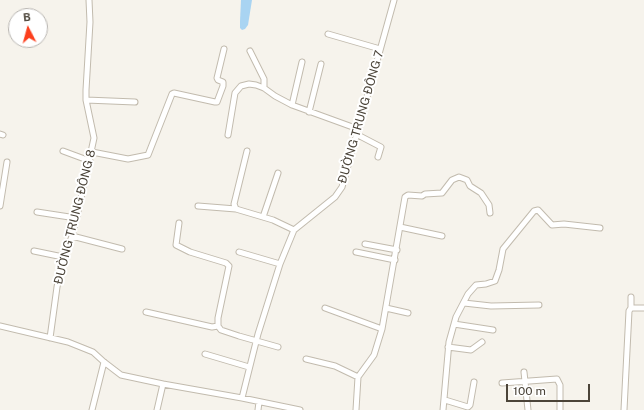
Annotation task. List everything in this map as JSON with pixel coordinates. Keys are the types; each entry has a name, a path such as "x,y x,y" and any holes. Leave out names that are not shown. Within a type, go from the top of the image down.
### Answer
{"street":[{"name":"ĐƯỜNG TRUNG ĐÔNG 8","path":"50,338 63,257 72,236 94,138 86,100 90,22 89,0"},
{"name":"ĐƯỜNG TRUNG ĐÔNG 7","path":"242,398 256,340 280,264 294,230 335,197 342,187 394,0"},
{"path":"328,34 380,49"},
{"path":"92,152 128,159 148,155 163,114 172,94 174,93 217,102 224,86 223,82 217,78 224,49"},
{"path":"250,51 264,80 264,88"},
{"path":"292,106 302,62"},
{"path":"309,112 321,64"},
{"path":"228,135 235,92 241,86 249,84 264,88 292,106 358,128"},
{"path":"86,100 135,102"},
{"path":"356,134 381,147 378,157"},
{"path":"63,151 90,161"},
{"path":"236,209 234,204 247,151"},
{"path":"0,206 7,162"},
{"path":"264,217 278,173"},
{"path":"356,410 358,377 374,354 382,329 405,197 408,195 422,196 425,194 442,193 452,180 459,177 467,180 470,186 481,193 489,205 490,213"},
{"path":"198,206 236,209 273,220 294,230"},
{"path":"443,410 445,400 448,347 456,317 468,294 476,285 495,281 499,270 503,249 517,231 536,210 538,210 552,225 564,224 600,228"},
{"path":"37,212 76,218"},
{"path":"179,223 176,245 190,252 226,263 229,266 218,318 218,326 221,330 278,347"},
{"path":"400,227 442,236"},
{"path":"72,236 122,249"},
{"path":"365,244 396,250"},
{"path":"34,250 63,257"},
{"path":"239,252 280,264"},
{"path":"356,252 395,260"},
{"path":"624,410 628,319 632,297"},
{"path":"464,303 491,306 539,305"},
{"path":"325,308 382,329"},
{"path":"386,308 408,313"},
{"path":"631,308 644,308"},
{"path":"146,312 212,327 218,326"},
{"path":"454,324 493,330"},
{"path":"0,326 68,342 93,352 121,375 300,410"},
{"path":"448,347 471,350 482,342"},
{"path":"205,354 249,367"},
{"path":"306,359 335,366 358,377"},
{"path":"92,410 104,362"},
{"path":"524,372 528,410"},
{"path":"502,383 557,379 560,385 560,410"},
{"path":"445,400 468,407 470,405 474,382"},
{"path":"157,410 163,384"},
{"path":"258,410 259,402"}],"water":[{"path":"241,0 252,0 248,25 242,30 240,28"}]}
